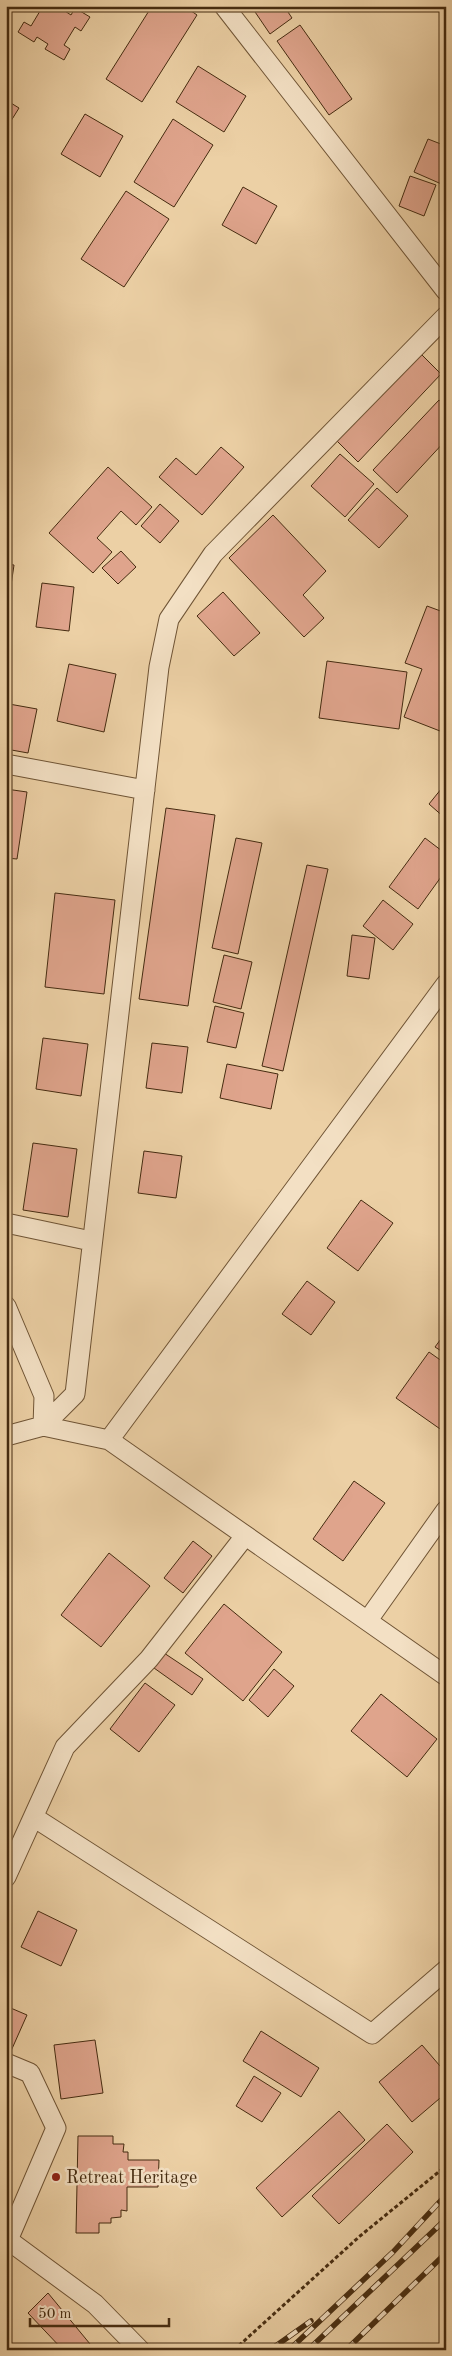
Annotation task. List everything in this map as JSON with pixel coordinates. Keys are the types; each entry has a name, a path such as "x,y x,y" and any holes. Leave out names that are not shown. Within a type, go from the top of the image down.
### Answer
{"street":[{"path":"224,6 443,278"},
{"path":"43,1426 75,1394 91,1241 159,667 169,619 213,554 446,316"},
{"path":"6,764 145,790"},
{"path":"108,1440 446,984"},
{"path":"6,1223 91,1241"},
{"path":"6,1306 44,1396 43,1426"},
{"path":"6,1436 43,1426 108,1440 446,1676"},
{"path":"368,1620 446,1510"},
{"path":"6,1877 35,1818 65,1748 149,1659 245,1536"},
{"path":"35,1818 372,2034 446,1970"},
{"path":"6,2063 30,2073 56,2128 8,2240 95,2304 140,2350"}],"path":[{"path":"234,2350 360,2236 446,2166"}],"building":[{"path":"43,6 57,6 71,15 75,8 90,17 81,31 75,27 64,45 70,49 64,60 45,49 48,44 37,37 34,42 18,32 24,22 31,26"},
{"path":"152,6 184,6 197,15 142,102 106,79"},
{"path":"251,6 284,6 292,18 270,34"},
{"path":"300,25 352,99 329,115 277,41"},
{"path":"198,66 246,96 224,132 176,102"},
{"path":"6,100 19,108 6,129"},
{"path":"85,114 123,136 100,177 61,154"},
{"path":"173,119 213,145 174,207 134,182"},
{"path":"428,139 446,146 446,186 414,172"},
{"path":"410,176 436,185 424,216 399,206"},
{"path":"243,187 277,206 256,244 222,225"},
{"path":"126,191 169,219 124,287 81,259"},
{"path":"419,352 441,374 358,462 336,440"},
{"path":"439,400 446,406 446,440 397,493 373,470"},
{"path":"221,447 244,467 202,515 159,477 176,458 196,475"},
{"path":"340,454 374,484 345,517 311,486"},
{"path":"108,467 152,507 136,525 121,511 97,538 112,552 93,573 49,533"},
{"path":"377,488 408,516 379,548 348,520"},
{"path":"160,504 179,521 160,543 141,526"},
{"path":"273,515 326,571 303,595 324,618 304,637 229,558"},
{"path":"121,551 136,567 118,584 102,568"},
{"path":"6,564 14,565 9,599 6,598"},
{"path":"42,583 74,587 69,631 36,627"},
{"path":"223,592 260,633 234,656 197,616"},
{"path":"427,606 446,613 446,715 440,731 404,717 422,669 405,663"},
{"path":"327,661 407,672 399,729 319,718"},
{"path":"69,664 116,674 104,732 57,721"},
{"path":"9,704 37,709 28,753 6,749 6,718"},
{"path":"446,783 446,819 429,804"},
{"path":"6,789 27,792 17,859 6,858"},
{"path":"166,808 215,815 188,1006 139,999"},
{"path":"236,838 262,843 238,954 212,948"},
{"path":"425,838 446,854 446,870 418,909 389,887"},
{"path":"307,865 328,869 283,1071 262,1066"},
{"path":"55,893 115,900 104,994 45,987"},
{"path":"383,900 413,924 393,950 363,926"},
{"path":"352,935 375,938 369,979 347,976"},
{"path":"224,955 252,962 241,1009 213,1002"},
{"path":"215,1006 244,1013 236,1048 207,1042"},
{"path":"43,1038 88,1044 81,1096 36,1089"},
{"path":"152,1043 188,1047 182,1093 146,1088"},
{"path":"227,1064 278,1074 271,1109 220,1098"},
{"path":"33,1143 77,1149 68,1217 23,1210"},
{"path":"144,1151 182,1156 176,1198 138,1193"},
{"path":"361,1200 393,1223 358,1271 327,1248"},
{"path":"307,1281 335,1302 311,1335 282,1314"},
{"path":"446,1332 446,1354 435,1347"},
{"path":"429,1352 446,1364 446,1427 443,1431 396,1398"},
{"path":"6,1375 10,1388 6,1389"},
{"path":"354,1481 385,1503 343,1561 313,1539"},
{"path":"193,1541 212,1556 183,1593 164,1578"},
{"path":"109,1553 150,1586 101,1647 61,1615"},
{"path":"224,1604 282,1652 243,1701 185,1653"},
{"path":"164,1653 203,1679 192,1695 154,1668"},
{"path":"274,1669 294,1686 268,1717 249,1700"},
{"path":"145,1683 175,1705 139,1752 110,1729"},
{"path":"381,1694 437,1739 407,1777 351,1731"},
{"path":"38,1911 77,1930 61,1966 21,1947"},
{"path":"6,2006 27,2015 11,2051 6,2048"},
{"path":"261,2031 319,2068 301,2097 243,2061"},
{"path":"95,2040 103,2093 61,2099 54,2045"},
{"path":"422,2045 446,2073 446,2093 412,2122 379,2082"},
{"path":"254,2076 281,2093 262,2122 236,2106"},
{"path":"339,2111 365,2140 282,2217 256,2188"},
{"path":"387,2124 413,2152 339,2224 312,2196"},
{"path":"78,2136 113,2136 113,2144 124,2144 123,2152 128,2152 128,2160 159,2160 158,2187 127,2187 127,2211 121,2210 121,2217 111,2218 111,2223 99,2223 99,2233 76,2233"},
{"path":"48,2293 95,2350 63,2350 28,2313"}],"railway":[{"path":"289,2350 393,2252 446,2195"},
{"path":"308,2350 446,2219"},
{"path":"346,2350 446,2253"},
{"path":"270,2350 311,2321"}],"place":[{"name":"Retreat Heritage","path":"56,2177"}]}
